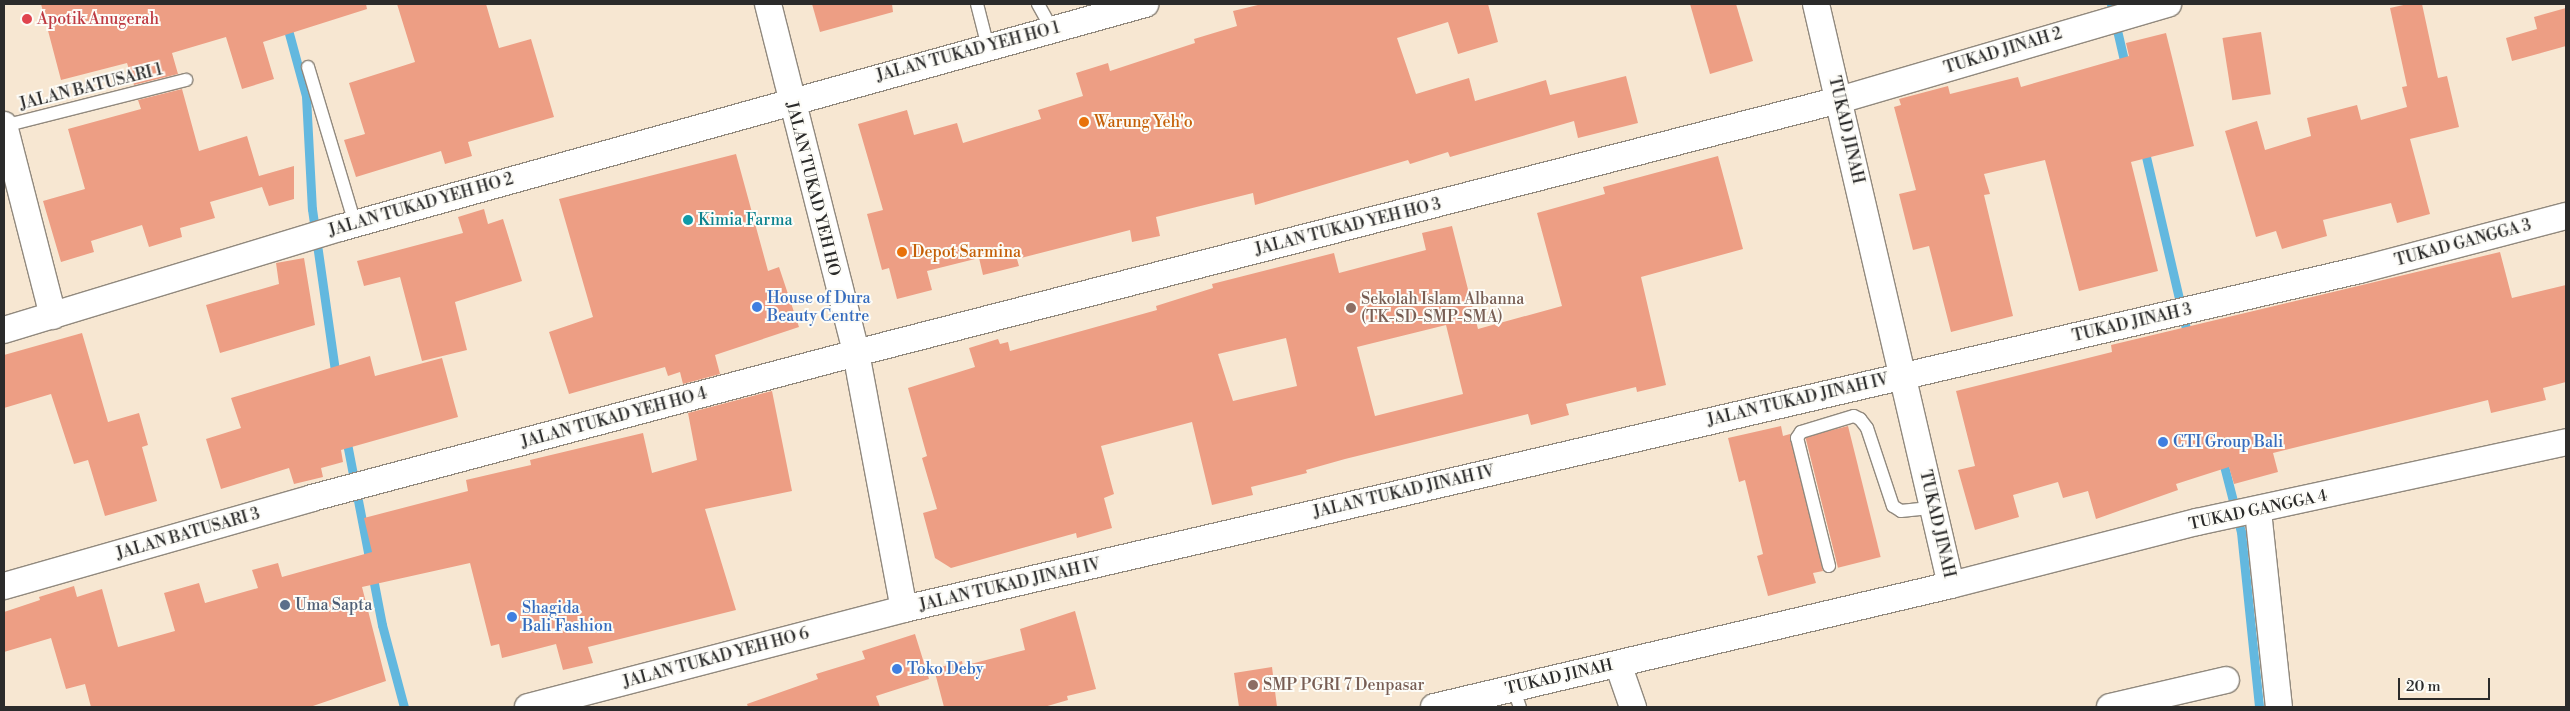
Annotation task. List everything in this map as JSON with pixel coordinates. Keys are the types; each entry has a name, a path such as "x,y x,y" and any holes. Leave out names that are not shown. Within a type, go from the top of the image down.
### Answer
{"street":[{"name":"JALAN TUKAD YEH HO","path":"768,4 856,353 904,609"},
{"name":"JALAN TUKAD YEH HO 1","path":"791,101 1145,4"},
{"name":"TUKAD JINAH","path":"1434,707 1517,697 1618,664 1951,585 1816,4"},
{"name":"TUKAD JINAH 2","path":"1839,100 2092,24 2160,6"},
{"name":"JALAN TUKAD YEH HO 3","path":"856,353 1839,100"},
{"name":"JALAN TUKAD YEH HO 2","path":"4,330 347,226 791,101"},
{"path":"4,125 54,316"},
{"name":"TUKAD GANGGA 3","path":"2360,270 2566,216"},
{"name":"TUKAD JINAH 3","path":"1903,375 2360,270"},
{"name":"JALAN TUKAD YEH HO 4","path":"373,482 856,353"},
{"name":"JALAN TUKAD JINAH IV","path":"904,609 1903,375"},
{"name":"TUKAD GANGGA 4","path":"1951,585 2197,522 2253,512 2566,442"},
{"name":"JALAN BATUSARI 3","path":"4,586 373,482"},
{"path":"2253,512 2278,707"},
{"name":"JALAN TUKAD YEH HO 6","path":"528,707 904,609"},
{"path":"1618,664 1633,707"},
{"path":"2110,707 2226,680"}],"lane":[{"path":"976,4 988,47"},
{"path":"1038,4 1052,29"},
{"path":"308,67 347,226"},
{"name":"JALAN BATUSARI 1","path":"4,125 186,80"},
{"path":"1829,566 1797,438 1801,432 1854,416 1860,419 1867,428 1893,506 1900,511 1932,508"}],"building":[{"path":"41,4 366,4 367,9 263,42 274,79 242,89 226,37 172,53 178,74 134,85 127,63 61,80"},
{"path":"397,4 486,4 499,48 531,39 554,117 468,142 472,156 445,164 441,151 356,177 344,140 365,134 349,83 415,62"},
{"path":"812,4 892,4 893,12 820,32"},
{"path":"1262,4 1488,4 1498,42 1458,54 1448,22 1397,38 1416,94 1469,78 1475,101 1546,80 1550,95 1626,76 1638,123 1578,138 1574,121 1450,157 1448,152 1410,164 1408,160 1255,205 1253,193 1156,217 1160,236 1132,242 1130,230 1017,259 1019,266 983,275 979,258 927,271 932,290 897,299 889,268 882,270 867,214 883,210 858,124 907,110 914,135 957,123 963,143 1041,119 1038,110 1083,96 1076,73 1108,63 1110,71 1195,43 1194,39 1237,26 1233,11"},
{"path":"1690,4 1736,4 1753,61 1710,74"},
{"path":"2408,4 2422,4 2438,78 2447,76 2459,127 2410,139 2430,214 2397,223 2391,203 2323,220 2327,236 2282,249 2276,231 2256,237 2225,131 2257,121 2265,150 2311,136 2307,118 2357,105 2361,120 2407,107 2402,87 2407,86 2390,8"},
{"path":"2566,8 2566,46 2512,61 2506,38 2537,29 2534,17"},
{"path":"2261,32 2271,94 2232,100 2222,38"},
{"path":"2166,33 2194,146 2131,162 2158,271 2079,291 2045,160 1984,174 1990,194 1984,195 2013,316 1951,332 1929,246 1913,250 1899,194 1916,190 1894,107 1901,105 1899,99 1948,86 1950,94 2018,77 2021,87 2129,56 2126,43"},
{"path":"182,89 199,151 247,136 259,176 294,166 294,199 269,206 262,187 210,202 215,218 180,228 182,237 149,247 142,225 91,241 94,252 61,262 43,201 85,189 68,129 141,109 138,100"},
{"path":"736,154 768,271 779,267 799,327 715,355 720,374 683,384 680,372 668,376 665,367 569,394 549,332 593,317 559,199"},
{"path":"1718,156 1743,249 1641,277 1666,385 1637,392 1636,387 1566,404 1569,415 1531,425 1528,414 1345,459 1306,470 1307,473 1251,487 1253,495 1212,505 1192,422 1101,446 1114,494 1104,498 1112,528 1077,538 1076,533 951,568 935,558 923,513 937,509 922,458 927,456 908,388 975,367 969,348 998,339 1000,344 1008,342 1010,351 1157,310 1156,306 1213,288 1212,284 1334,253 1339,273 1426,250 1422,233 1452,226 1478,329 1562,306 1537,213 1605,194 1603,187","holes":["1446,325 1463,394 1375,416 1357,347","1286,338 1297,386 1233,401 1218,354"]},
{"path":"484,209 488,224 503,219 522,281 455,302 467,350 422,361 400,277 364,286 357,261 463,233 458,217"},
{"path":"2500,252 2512,298 2566,285 2566,382 2543,388 2546,400 2491,413 2488,400 2273,453 2278,472 2234,484 2229,467 2176,484 2178,490 2096,519 2088,491 2063,498 2058,482 2013,495 2019,517 1975,530 1958,470 1975,466 1956,391 2112,352 2111,345"},
{"path":"304,258 315,325 220,353 206,305 279,284 276,263"},
{"path":"82,333 108,422 139,413 148,445 142,447 157,501 105,516 88,460 74,464 51,394 4,408 4,355"},
{"path":"370,356 375,376 442,358 458,417 341,450 343,462 321,468 323,477 294,484 289,468 221,489 206,439 241,428 231,398"},
{"path":"772,391 792,491 705,509 736,610 588,647 593,663 563,670 556,644 502,658 499,644 491,646 470,563 362,587 386,681 310,707 91,707 85,684 66,689 51,638 4,652 4,612 40,600 39,597 74,586 77,597 102,589 118,647 175,631 164,593 199,583 205,603 258,588 252,570 278,563 282,577 372,552 364,518 468,491 466,480 531,465 530,460 643,433 652,473 697,460 688,413"},
{"path":"1781,426 1783,436 1790,434 1823,571 1813,573 1816,583 1768,596 1757,556 1763,554 1745,480 1739,482 1728,438"},
{"path":"1848,426 1881,557 1838,568 1805,437"},
{"path":"1075,611 1096,689 1067,696 1068,700 1044,707 944,707 934,669 962,661 963,666 1025,650 1020,629"},
{"path":"915,634 929,679 876,696 880,707 748,707 747,704 818,679 816,674 865,659 862,651"},
{"path":"1272,667 1277,707 1239,707 1234,673"}],"waterway":[{"path":"281,4 306,96 312,209 336,378"},
{"path":"2111,4 2126,69"},
{"path":"2144,148 2188,337"},
{"path":"346,438 382,625 404,707"},
{"path":"2222,458 2241,532 2259,707"}],"place":[{"name":"Apotik Anugerah","path":"27,19"},
{"name":"Warung Yeh'o","path":"1084,122"},
{"name":"Kimia Farma","path":"688,220"},
{"name":"Depot Sarmina","path":"902,252"},
{"name":"House of Dura Beauty Centre","path":"757,307"},
{"name":"Sekolah Islam Albanna (TK-SD-SMP-SMA)","path":"1351,308"},
{"name":"CTI Group Bali","path":"2163,442"},
{"name":"Uma Sapta","path":"285,605"},
{"name":"Shagida Bali Fashion","path":"512,617"},
{"name":"Toko Deby","path":"897,669"},
{"name":"SMP PGRI 7 Denpasar","path":"1253,685"}]}
